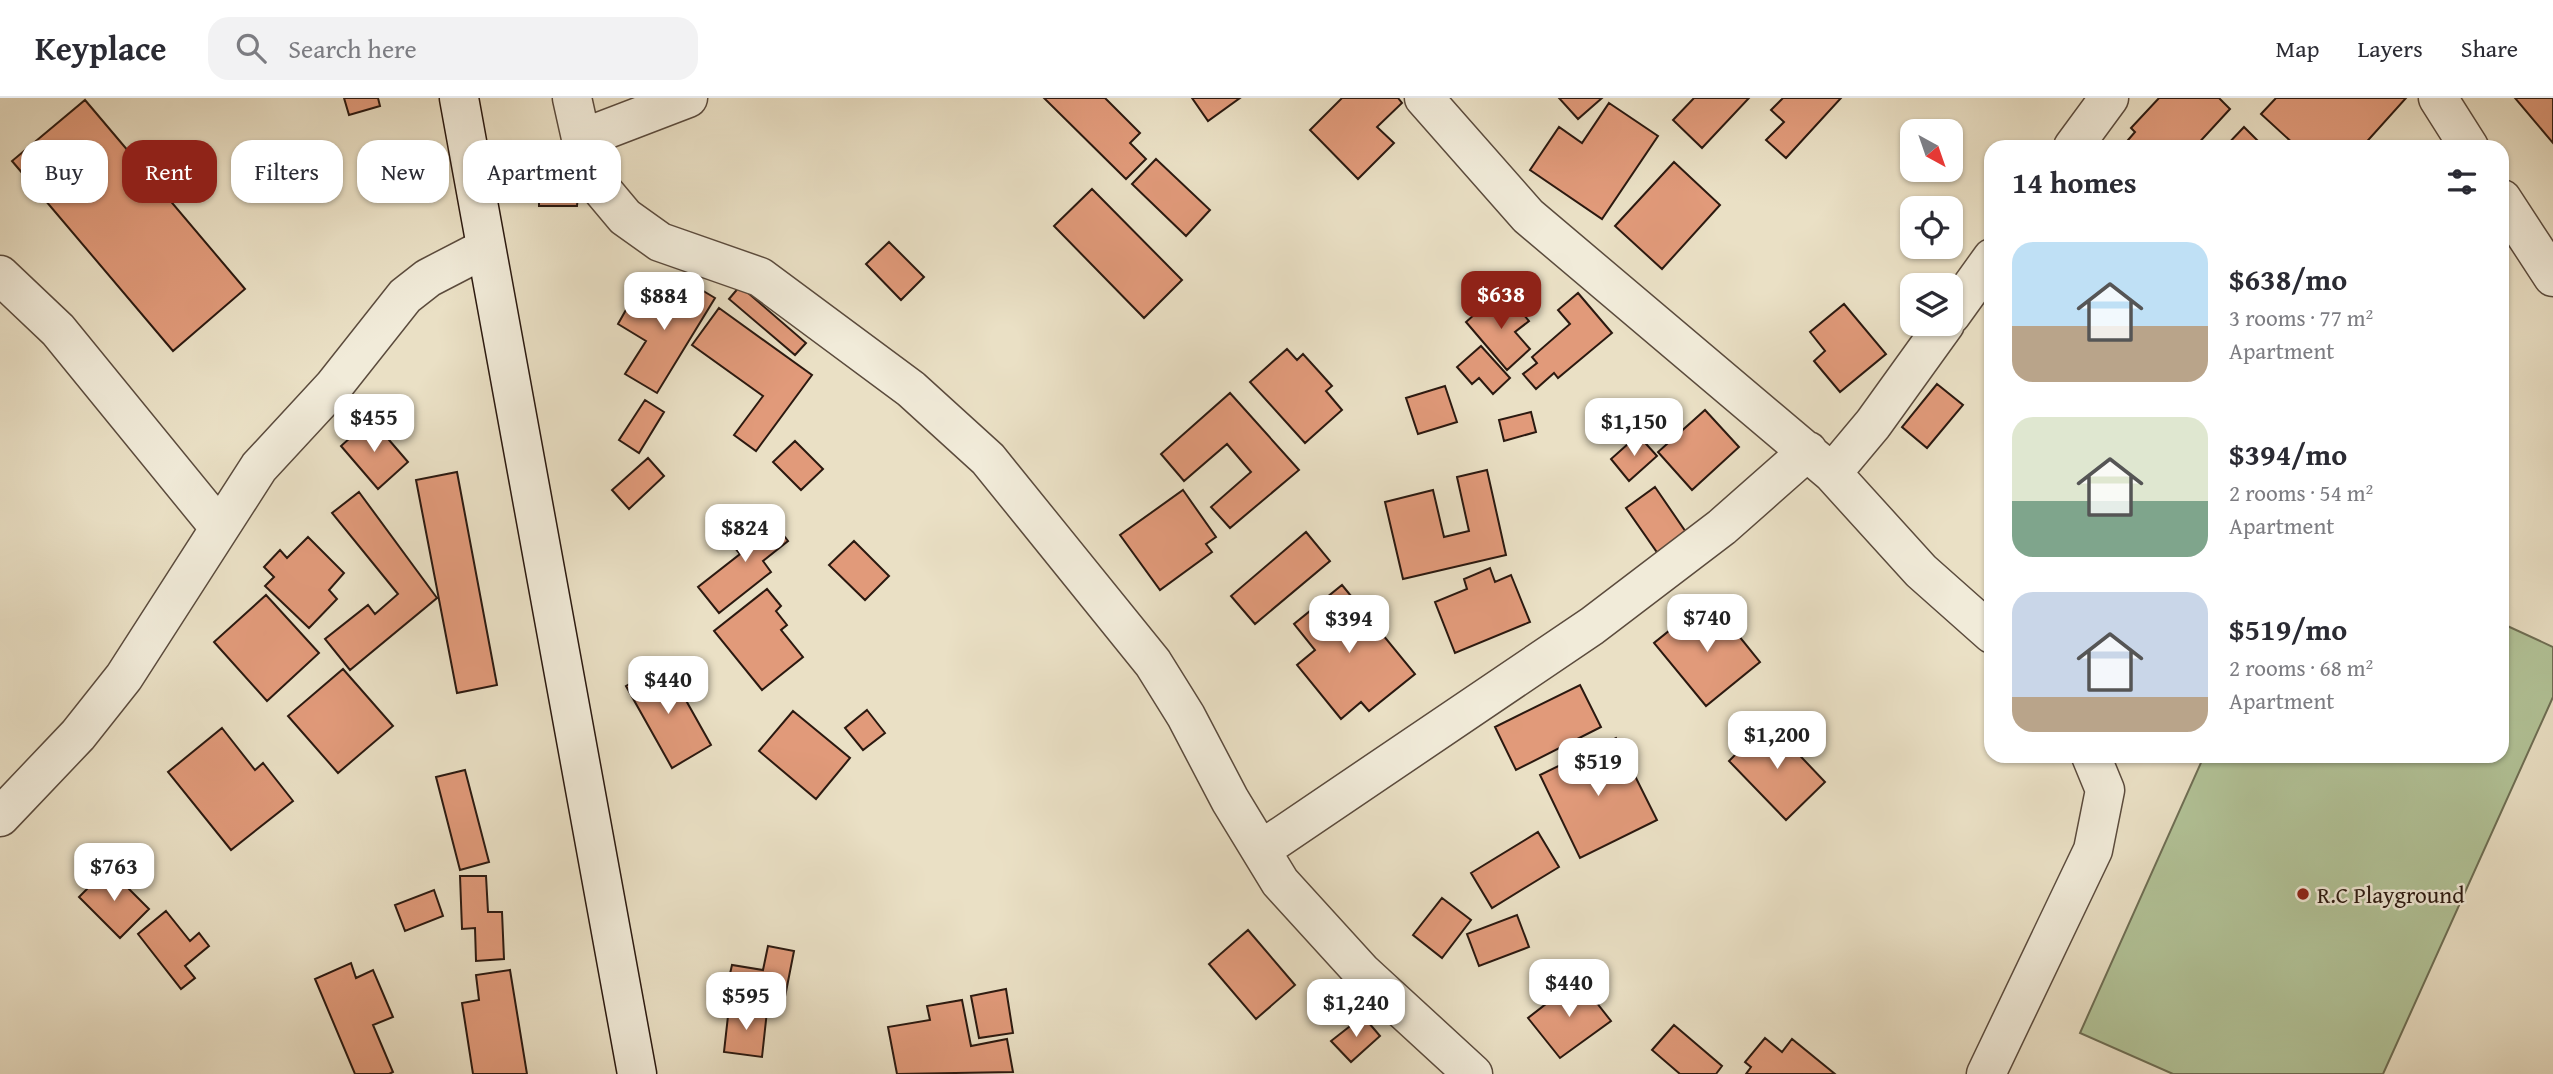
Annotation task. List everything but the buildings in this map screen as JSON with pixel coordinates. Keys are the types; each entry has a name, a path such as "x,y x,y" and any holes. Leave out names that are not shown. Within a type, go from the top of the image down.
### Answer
{"street":[{"path":"459,98 484,249 637,1074"},
{"path":"572,98 585,156 599,186 625,217 660,242 760,277 911,388 988,459 1153,663 1280,881 1318,926 1410,1018 1473,1074"},
{"path":"581,139 688,98"},
{"path":"1424,98 1528,216 1820,462 1921,571 1984,627"},
{"path":"2078,140 2109,98"},
{"path":"2509,210 2553,277"},
{"path":"0,817 78,735 124,677 167,613 218,526 259,467 333,387 405,296 428,278 484,249"},
{"path":"1963,298 1984,269"},
{"path":"0,275 58,330 218,526"},
{"path":"1261,849 1592,626 1722,527 1873,424 1936,336"},
{"path":"1986,1074 2093,850 2105,790 2094,763"}],"green space":[{"name":"R.C Playground","path":"2509,627 2553,647 2553,697 2383,1074 2173,1074 2080,1033 2201,763 2509,763"}],"place":[{"name":"R.C Playground","path":"2303,894"}]}
